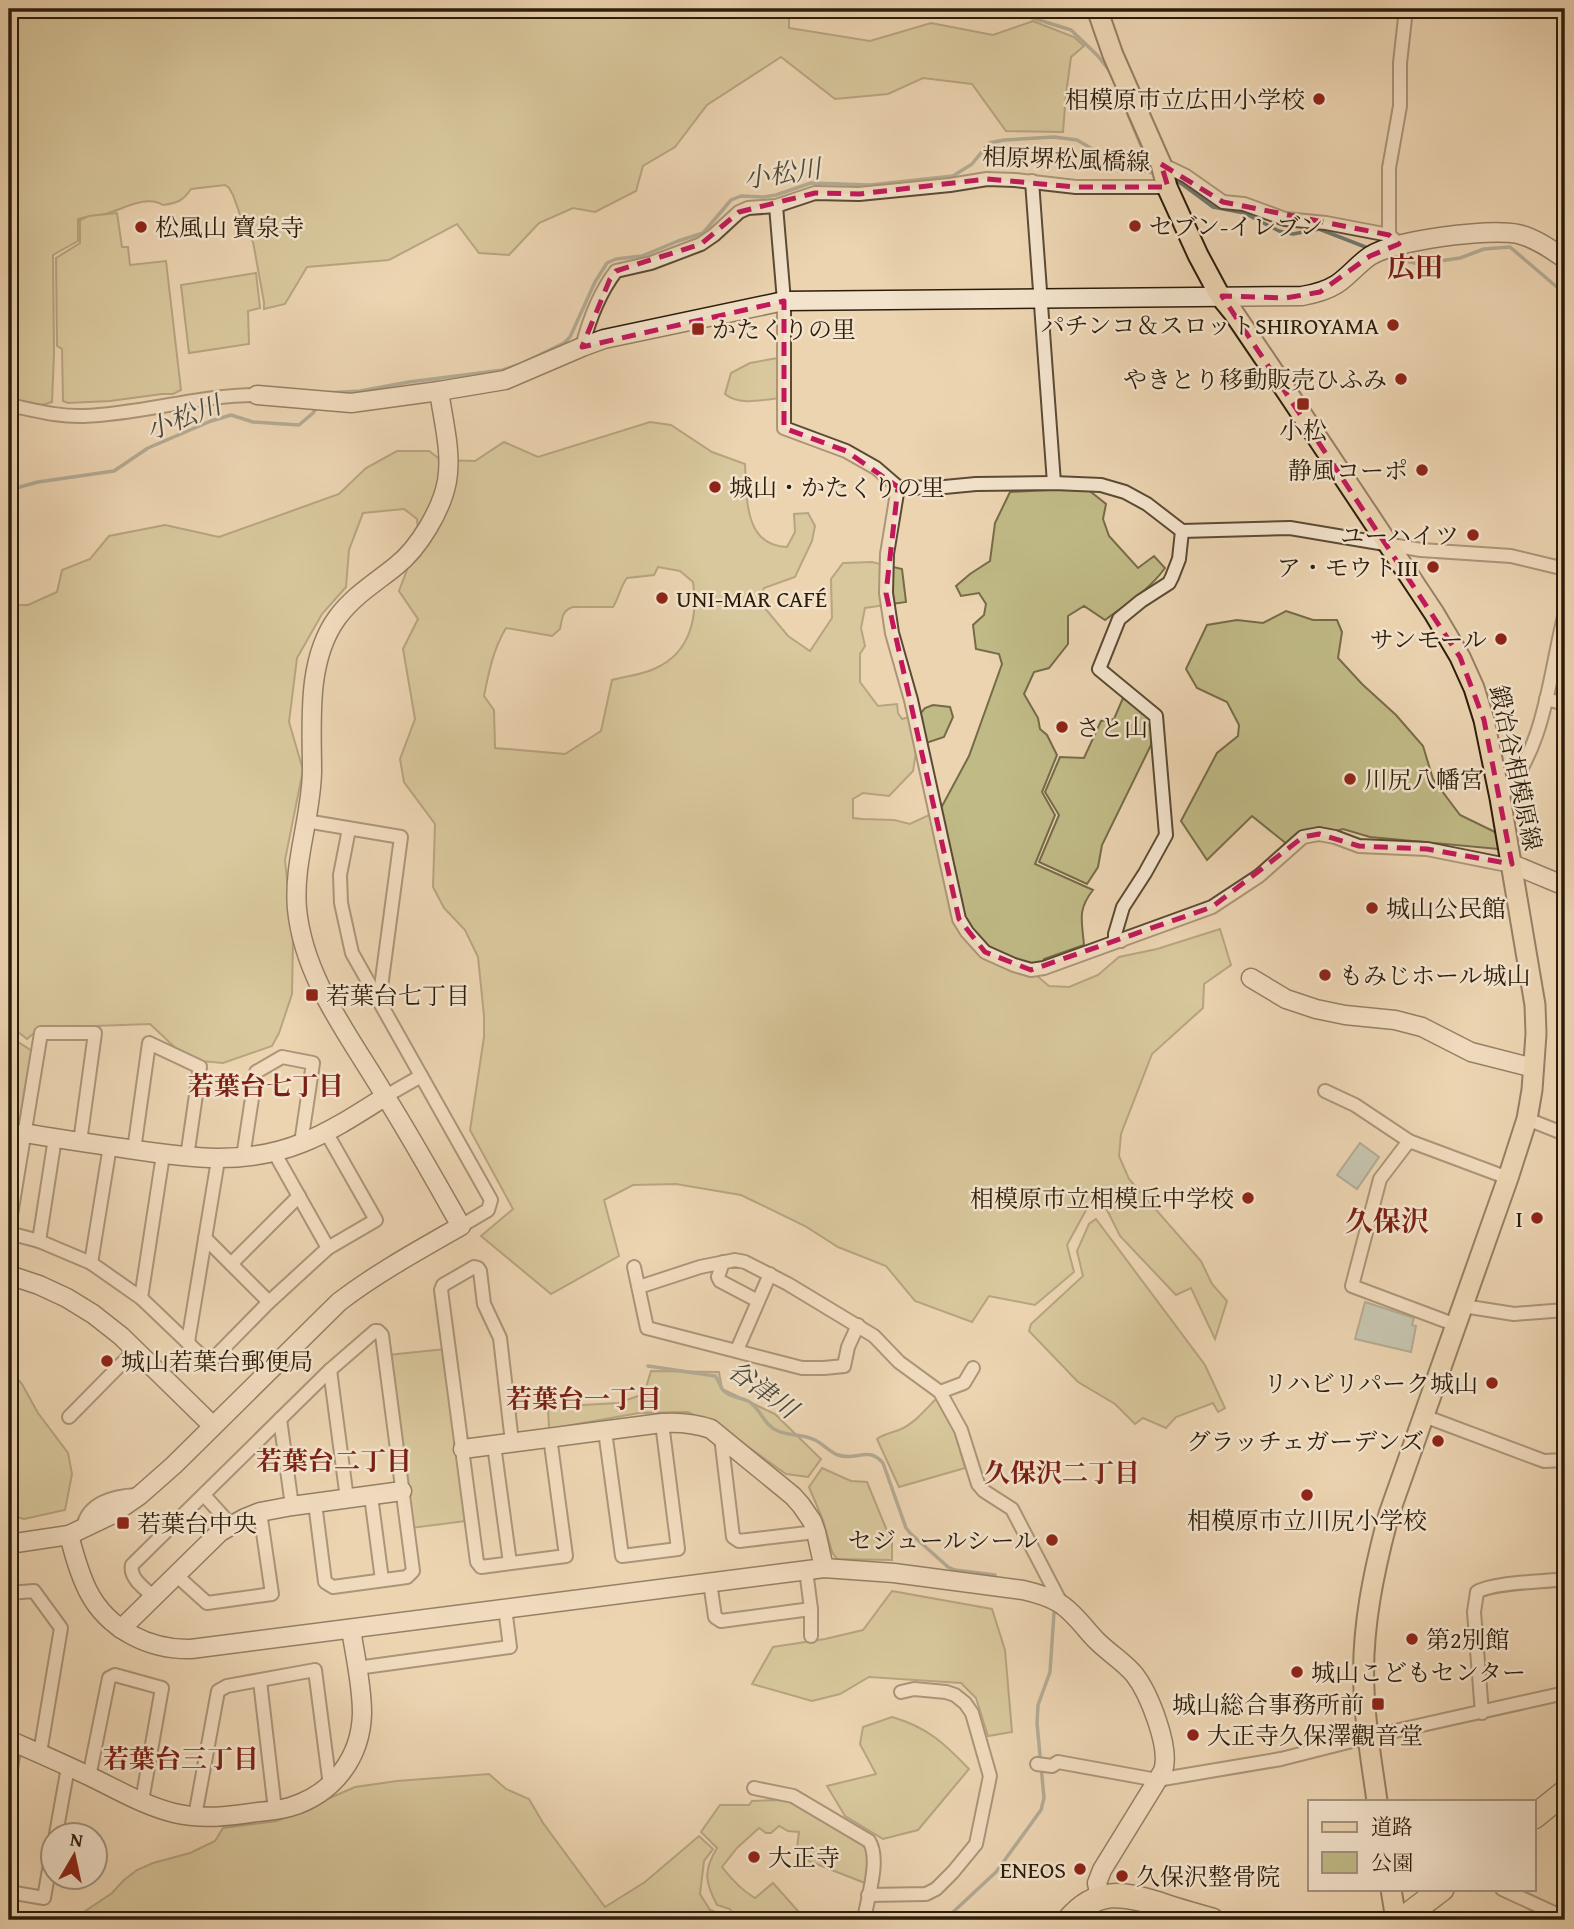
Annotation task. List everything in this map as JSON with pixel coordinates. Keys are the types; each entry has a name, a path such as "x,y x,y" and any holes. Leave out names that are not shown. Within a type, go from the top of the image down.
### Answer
{"highway":[{"path":"1536,1815 1565,1792"},
{"path":"1404,1917 1441,1890"},
{"path":"1069,1920 1080,1908 1100,1897 1110,1895 1125,1895 1212,1920"}],"main road":[{"name":"鍛冶谷相模原線","path":"1097,9 1113,55 1198,255 1220,296 1262,354 1434,613 1468,672 1484,720 1529,964 1536,1034 1527,1119 1390,1514 1379,1549 1372,1586 1364,1672 1368,1737 1377,1800"},
{"path":"1391,1890 1404,1917"}],"street":[{"path":"9,405 60,415 84,416 146,410 222,396 257,395 365,402 505,380 604,339 784,301 1220,296 1286,298 1320,292 1336,285 1370,256 1394,241 1389,168 1400,106 1400,63 1406,9"},
{"name":"相原堺松風橋線","path":"582,347 603,290 617,271 651,263 701,244 738,212 748,208 776,206 815,193 859,194 986,178 1076,187 1164,175 1186,176 1223,202 1244,204 1285,219 1326,223 1394,241 1509,233 1537,241 1565,259"},
{"path":"1032,181 1054,482"},
{"path":"776,206 784,301 784,428 846,451 876,468 898,487 934,488 1054,482 1101,485 1125,492 1147,504 1182,531 1290,528 1436,552 1511,556 1565,569"},
{"path":"439,391 447,469 447,481 439,505 413,549 398,565 364,589 337,618 320,657 310,725 312,781 298,880 297,909 310,967 317,984 461,1226"},
{"path":"898,487 887,554 886,593 892,633 911,700 959,919 985,952 1031,970 1121,942 1212,907 1259,876 1303,837 1319,834 1359,846 1427,849 1512,864 1565,886"},
{"path":"1121,942 1115,939 1115,934 1123,907 1166,835 1156,716 1099,669 1119,619 1169,583 1179,559 1182,531"},
{"path":"1500,798 1515,779 1531,748 1546,699 1565,613"},
{"path":"1546,699 1565,704"},
{"path":"306,821 401,837 379,1003"},
{"path":"9,1544 76,1532 111,1515 160,1478 339,1303 379,1274 488,1210 491,1200 352,953 341,904 340,875 349,829"},
{"path":"1251,978 1286,999 1316,1009 1395,1020 1422,1027 1471,1052 1534,1068"},
{"path":"9,1227 40,1033 95,1032 80,1142"},
{"path":"134,1150 149,1043 200,1067 187,1157"},
{"path":"243,1157 256,1072 282,1057 313,1063 301,1143"},
{"path":"24,1133 163,1155 218,1160 243,1157 274,1152 326,1132 421,1076"},
{"path":"1325,1091 1354,1105 1409,1141 1508,1178"},
{"path":"1527,1119 1565,1135"},
{"path":"9,1233 39,1241 91,1263 141,1298 209,1363 269,1302 328,1248 376,1220 326,1132"},
{"path":"39,1241 55,1138"},
{"path":"1409,1141 1381,1179 1352,1286 1456,1325"},
{"path":"91,1263 110,1146"},
{"path":"274,1152 328,1248"},
{"path":"141,1298 163,1155"},
{"path":"188,1342 218,1160"},
{"path":"231,1264 299,1196"},
{"path":"205,1238 269,1302"},
{"path":"639,1287 723,1262 740,1260 770,1274 858,1325 874,1336 898,1362 940,1392 961,1430 978,1484 1012,1509 1061,1604 1098,1642 1128,1667 1143,1687 1157,1721 1165,1765 1102,1870 1097,1883 1100,1897"},
{"path":"723,1262 718,1275 720,1281 758,1301"},
{"path":"512,1442 500,1338 484,1304 480,1271 474,1267 446,1283 441,1290 477,1562 481,1567 566,1556 550,1437"},
{"path":"634,1267 647,1328 802,1368 824,1368 844,1366 848,1347 858,1325"},
{"path":"737,1350 770,1274"},
{"path":"9,1275 67,1298 93,1314 121,1336 213,1426"},
{"path":"1463,1306 1514,1314 1565,1310"},
{"path":"154,1597 132,1575 132,1565 330,1370 375,1331 381,1333 413,1571 407,1577 333,1587 327,1584 315,1503"},
{"path":"69,1417 135,1350"},
{"path":"940,1392 964,1383 973,1368"},
{"path":"330,1370 347,1499"},
{"path":"1423,1416 1544,1461 1565,1460"},
{"path":"280,1419 292,1506"},
{"path":"463,1449 662,1423 683,1422 711,1429 793,1496 807,1513 816,1532 811,1636"},
{"path":"606,1431 622,1556 678,1549 662,1423"},
{"path":"721,1437 735,1540 816,1532"},
{"path":"494,1445 510,1563"},
{"path":"121,1629 211,1541 231,1525 260,1512 402,1492"},
{"path":"204,1495 231,1525"},
{"path":"371,1496 382,1580"},
{"path":"176,1575 207,1604 272,1594 260,1512"},
{"path":"76,1532 79,1569 88,1591 103,1611 121,1629 154,1645 181,1649 815,1569 894,1573 1023,1590 1061,1604"},
{"path":"1482,1713 1474,1612 1477,1592 1504,1585 1565,1579"},
{"path":"710,1581 715,1617 721,1620 811,1609"},
{"path":"9,1597 34,1591 61,1628 40,1753"},
{"path":"357,1668 510,1647 505,1608"},
{"path":"9,1781 12,1742 172,1812 217,1817 300,1804 330,1786 353,1756 362,1710 351,1629"},
{"path":"195,1816 218,1691 227,1686 315,1671 330,1786"},
{"path":"89,1777 109,1678 115,1675 162,1688 142,1801"},
{"path":"260,1681 275,1810"},
{"path":"868,1895 926,1894 936,1889 971,1852 975,1844 990,1776 972,1713 965,1703 946,1692 914,1689 901,1692"},
{"path":"1037,1764 1052,1766 1058,1762 1157,1780 1263,1763 1565,1693"},
{"path":"59,1820 68,1767"},
{"path":"754,1788 793,1796 869,1841 873,1847 874,1867 864,1920"},
{"path":"9,1892 44,1898 45,1890"},
{"path":"1504,1890 1565,1918"},
{"path":"1404,1917 1436,1920"}],"highlighted area":[{"path":"1161,164 1223,202 1389,235 1399,244 1370,256 1320,292 1286,298 1222,296 1460,657 1484,720 1512,864 1427,849 1359,846 1319,834 1303,837 1212,907 1031,970 985,952 959,919 886,593 898,487 846,451 784,428 784,301 582,347 610,279 616,271 701,244 739,212 815,193 859,194 987,179 1076,187 1168,187"}],"green space":[{"path":"9,9 789,9 789,28 870,41 931,23 993,35 1033,21 1074,37 1084,46 1071,57 1063,132 1006,131 972,84 923,78 888,94 835,99 781,57 707,105 675,147 643,166 636,191 595,212 573,208 539,223 509,255 479,253 457,224 389,260 307,267 285,304 264,309 253,242 233,195 225,185 191,189 182,199 172,203 163,205 142,202 78,219 78,241 53,255 52,402 42,405 9,400"},
{"path":"117,213 122,247 128,247 130,265 166,261 181,390 173,394 68,403 63,401 62,349 57,346 56,258 80,243 80,220 89,216"},
{"path":"256,273 260,308 248,311 249,344 189,353 181,285"},
{"path":"778,358 780,398 744,401 725,394 731,373 750,363"},
{"path":"650,422 671,425 712,452 745,464 750,517 762,538 787,547 795,532 794,514 808,513 815,526 812,541 795,577 764,588 759,601 788,636 810,651 832,618 831,579 843,563 872,562 902,569 906,602 865,608 861,628 865,646 860,654 860,682 878,706 897,704 902,719 920,714 933,705 950,707 953,717 944,737 917,746 913,771 889,796 863,793 853,799 853,818 894,820 910,824 940,810 969,756 1002,664 999,654 976,649 973,625 984,615 986,604 979,593 961,596 956,586 990,561 995,523 1010,492 1086,488 1106,504 1103,519 1109,536 1138,568 1154,556 1165,568 1145,590 1105,620 1084,606 1068,616 1068,644 1049,668 1034,672 1024,694 1038,718 1040,729 1047,735 1057,755 1042,792 1055,815 1035,864 1093,890 1083,910 1084,945 1044,959 1037,976 1049,986 1069,987 1098,975 1119,957 1157,949 1220,929 1231,965 1204,984 1203,1008 1152,1054 1121,1134 1119,1156 1129,1179 1201,1261 1212,1284 1227,1301 1215,1339 1191,1288 1176,1295 1120,1236 1097,1190 1067,1245 1074,1272 1035,1305 989,1296 972,1322 915,1301 886,1266 838,1247 805,1226 741,1195 676,1184 633,1185 604,1200 619,1256 551,1294 481,1236 513,1209 470,1130 484,1037 478,957 465,930 444,908 433,887 435,824 404,782 400,759 415,719 403,649 418,619 399,591 419,538 417,519 404,509 363,513 349,550 346,587 322,614 297,658 289,722 303,770 285,860 293,939 292,994 272,1046 223,1063 201,1061 183,1055 150,1024 40,1028 27,1039 9,1025 9,602 12,605 28,605 57,592 62,570 90,559 109,536 165,525 219,537 339,494 366,468 397,451 429,451 441,460 475,461 504,442 538,457","holes":["658,567 680,571 693,582 694,595 693,620 684,643 677,653 656,668 612,680 601,731 565,754 495,748 494,710 484,696 495,653 506,628 552,636 560,629 563,615 569,608 613,607 627,578 654,575"]},
{"path":"1286,611 1313,620 1337,620 1342,632 1338,658 1396,715 1423,746 1433,779 1460,815 1497,833 1498,849 1370,837 1343,829 1288,845 1252,816 1207,860 1181,821 1217,753 1238,736 1239,725 1227,702 1197,688 1186,669 1207,625 1237,620 1263,623"},
{"path":"1123,698 1152,718 1151,745 1102,845 1098,867 1087,884 1039,862 1059,815 1045,792 1060,757 1084,758 1101,721 1114,719"},
{"path":"9,1036 32,1051 12,1182 9,1181"},
{"path":"1096,1219 1205,1365 1225,1408 1218,1412 1213,1403 1176,1417 1166,1428 1143,1418 1135,1424 1115,1404 1078,1382 1029,1331 1031,1324 1083,1276 1077,1251 1089,1224"},
{"path":"445,1349 466,1521 411,1528 388,1355"},
{"path":"9,1369 68,1453 72,1474 65,1510 24,1519 9,1515"},
{"path":"651,1371 719,1372 722,1389 775,1414 821,1459 808,1477 786,1474 723,1429 688,1412 639,1413 549,1429 548,1407 618,1403 644,1394"},
{"path":"936,1399 955,1433 965,1468 899,1487 877,1439 910,1424"},
{"path":"822,1468 851,1481 867,1482 892,1543 892,1560 837,1559 832,1552 823,1520 809,1487"},
{"path":"892,1591 992,1609 1005,1650 1012,1732 988,1736 976,1698 961,1683 869,1677 840,1694 812,1701 752,1684 773,1647 863,1630"},
{"path":"892,1717 934,1737 969,1769 918,1830 883,1839 845,1816 827,1786 876,1774 860,1744 863,1727"},
{"path":"489,1774 506,1789 529,1799 543,1823 605,1907 645,1882 699,1836 713,1849 704,1861 700,1894 710,1910 730,1917 731,1920 276,1920 274,1917 273,1920 72,1920 112,1893 137,1870 190,1853 215,1841 223,1828 277,1821 355,1787"},
{"path":"752,1801 799,1803 865,1842 868,1860 865,1883 796,1856 799,1832 788,1831 779,1826 771,1833 766,1833 759,1828 737,1848 722,1867 745,1892 755,1898 773,1883 806,1920 736,1920 730,1909 717,1905 710,1890 707,1876 709,1863 717,1848 701,1832 720,1805 749,1805"}],"water":[{"path":"1360,1143 1379,1157 1357,1189 1337,1175"},
{"path":"1365,1302 1414,1318 1412,1325 1416,1326 1411,1352 1355,1339"}],"waterway":[{"path":"1004,9 1071,30 1109,70"},
{"path":"1118,90 1152,172"},
{"name":"小松川","path":"525,362 564,343 570,337 595,282 607,263 616,259 642,256 703,233 731,200 741,196 776,195 811,183 870,185 953,176 972,164 989,143 1054,137 1077,140 1113,161 1156,174"},
{"name":"小松川","path":"1173,180 1213,207 1244,213 1279,231 1293,234 1319,229 1368,248"},
{"name":"小松川","path":"1385,256 1419,264 1460,258 1484,249 1510,247 1565,294"},
{"name":"小松川","path":"325,393 360,391 503,370 518,365"},
{"name":"小松川","path":"9,490 38,482 114,471 148,448 231,415 253,422 299,425 318,405"},
{"name":"谷津川","path":"648,1366 715,1376 725,1392 748,1401 769,1425 778,1431 811,1438 844,1457 867,1454 877,1458 883,1463 910,1533 948,1567 995,1575"},
{"name":"谷津川","path":"946,1920 996,1872 1041,1810 1044,1798 1037,1723 1038,1705 1050,1672 1054,1613"}],"place":[{"name":"相模原市立広田小学校","path":"1319,99"},
{"name":"セブン-イレブン","path":"1135,226"},
{"name":"松風山 寶泉寺","path":"141,227"},
{"name":"パチンコ＆スロットSHIROYAMA","path":"1393,325"},
{"name":"かたくりの里","path":"698,329"},
{"name":"やきとり移動販売ひふみ","path":"1401,379"},
{"name":"小松","path":"1303,404"},
{"name":"静風コーポ","path":"1422,470"},
{"name":"城山・かたくりの里","path":"715,487"},
{"name":"ユーハイツ","path":"1473,535"},
{"name":"ア・モウトⅢ","path":"1433,567"},
{"name":"UNI-MAR CAFÉ","path":"662,598"},
{"name":"サンモール","path":"1501,639"},
{"name":"さと山","path":"1062,727"},
{"name":"川尻八幡宮","path":"1350,779"},
{"name":"城山公民館","path":"1372,908"},
{"name":"もみじホール城山","path":"1325,975"},
{"name":"若葉台七丁目","path":"312,995"},
{"name":"相模原市立相模丘中学校","path":"1248,1198"},
{"name":"Ⅰ","path":"1537,1218"},
{"name":"城山若葉台郵便局","path":"107,1361"},
{"name":"リハビリパーク城山","path":"1492,1383"},
{"name":"グラッチェガーデンズ","path":"1438,1441"},
{"name":"相模原市立川尻小学校","path":"1307,1495"},
{"name":"若葉台中央","path":"123,1523"},
{"name":"セジュールシール","path":"1052,1540"},
{"name":"第2別館","path":"1412,1639"},
{"name":"城山こどもセンター","path":"1297,1672"},
{"name":"城山総合事務所前","path":"1378,1704"},
{"name":"大正寺久保澤觀音堂","path":"1193,1735"},
{"name":"大正寺","path":"754,1857"},
{"name":"ENEOS","path":"1080,1869"},
{"name":"久保沢整骨院","path":"1122,1876"}],"district":[{"name":"広田","path":"1415,266"},
{"name":"若葉台七丁目","path":"266,1085"},
{"name":"久保沢","path":"1387,1220"},
{"name":"若葉台一丁目","path":"584,1398"},
{"name":"若葉台二丁目","path":"334,1460"},
{"name":"久保沢二丁目","path":"1062,1472"},
{"name":"若葉台三丁目","path":"181,1758"}]}
